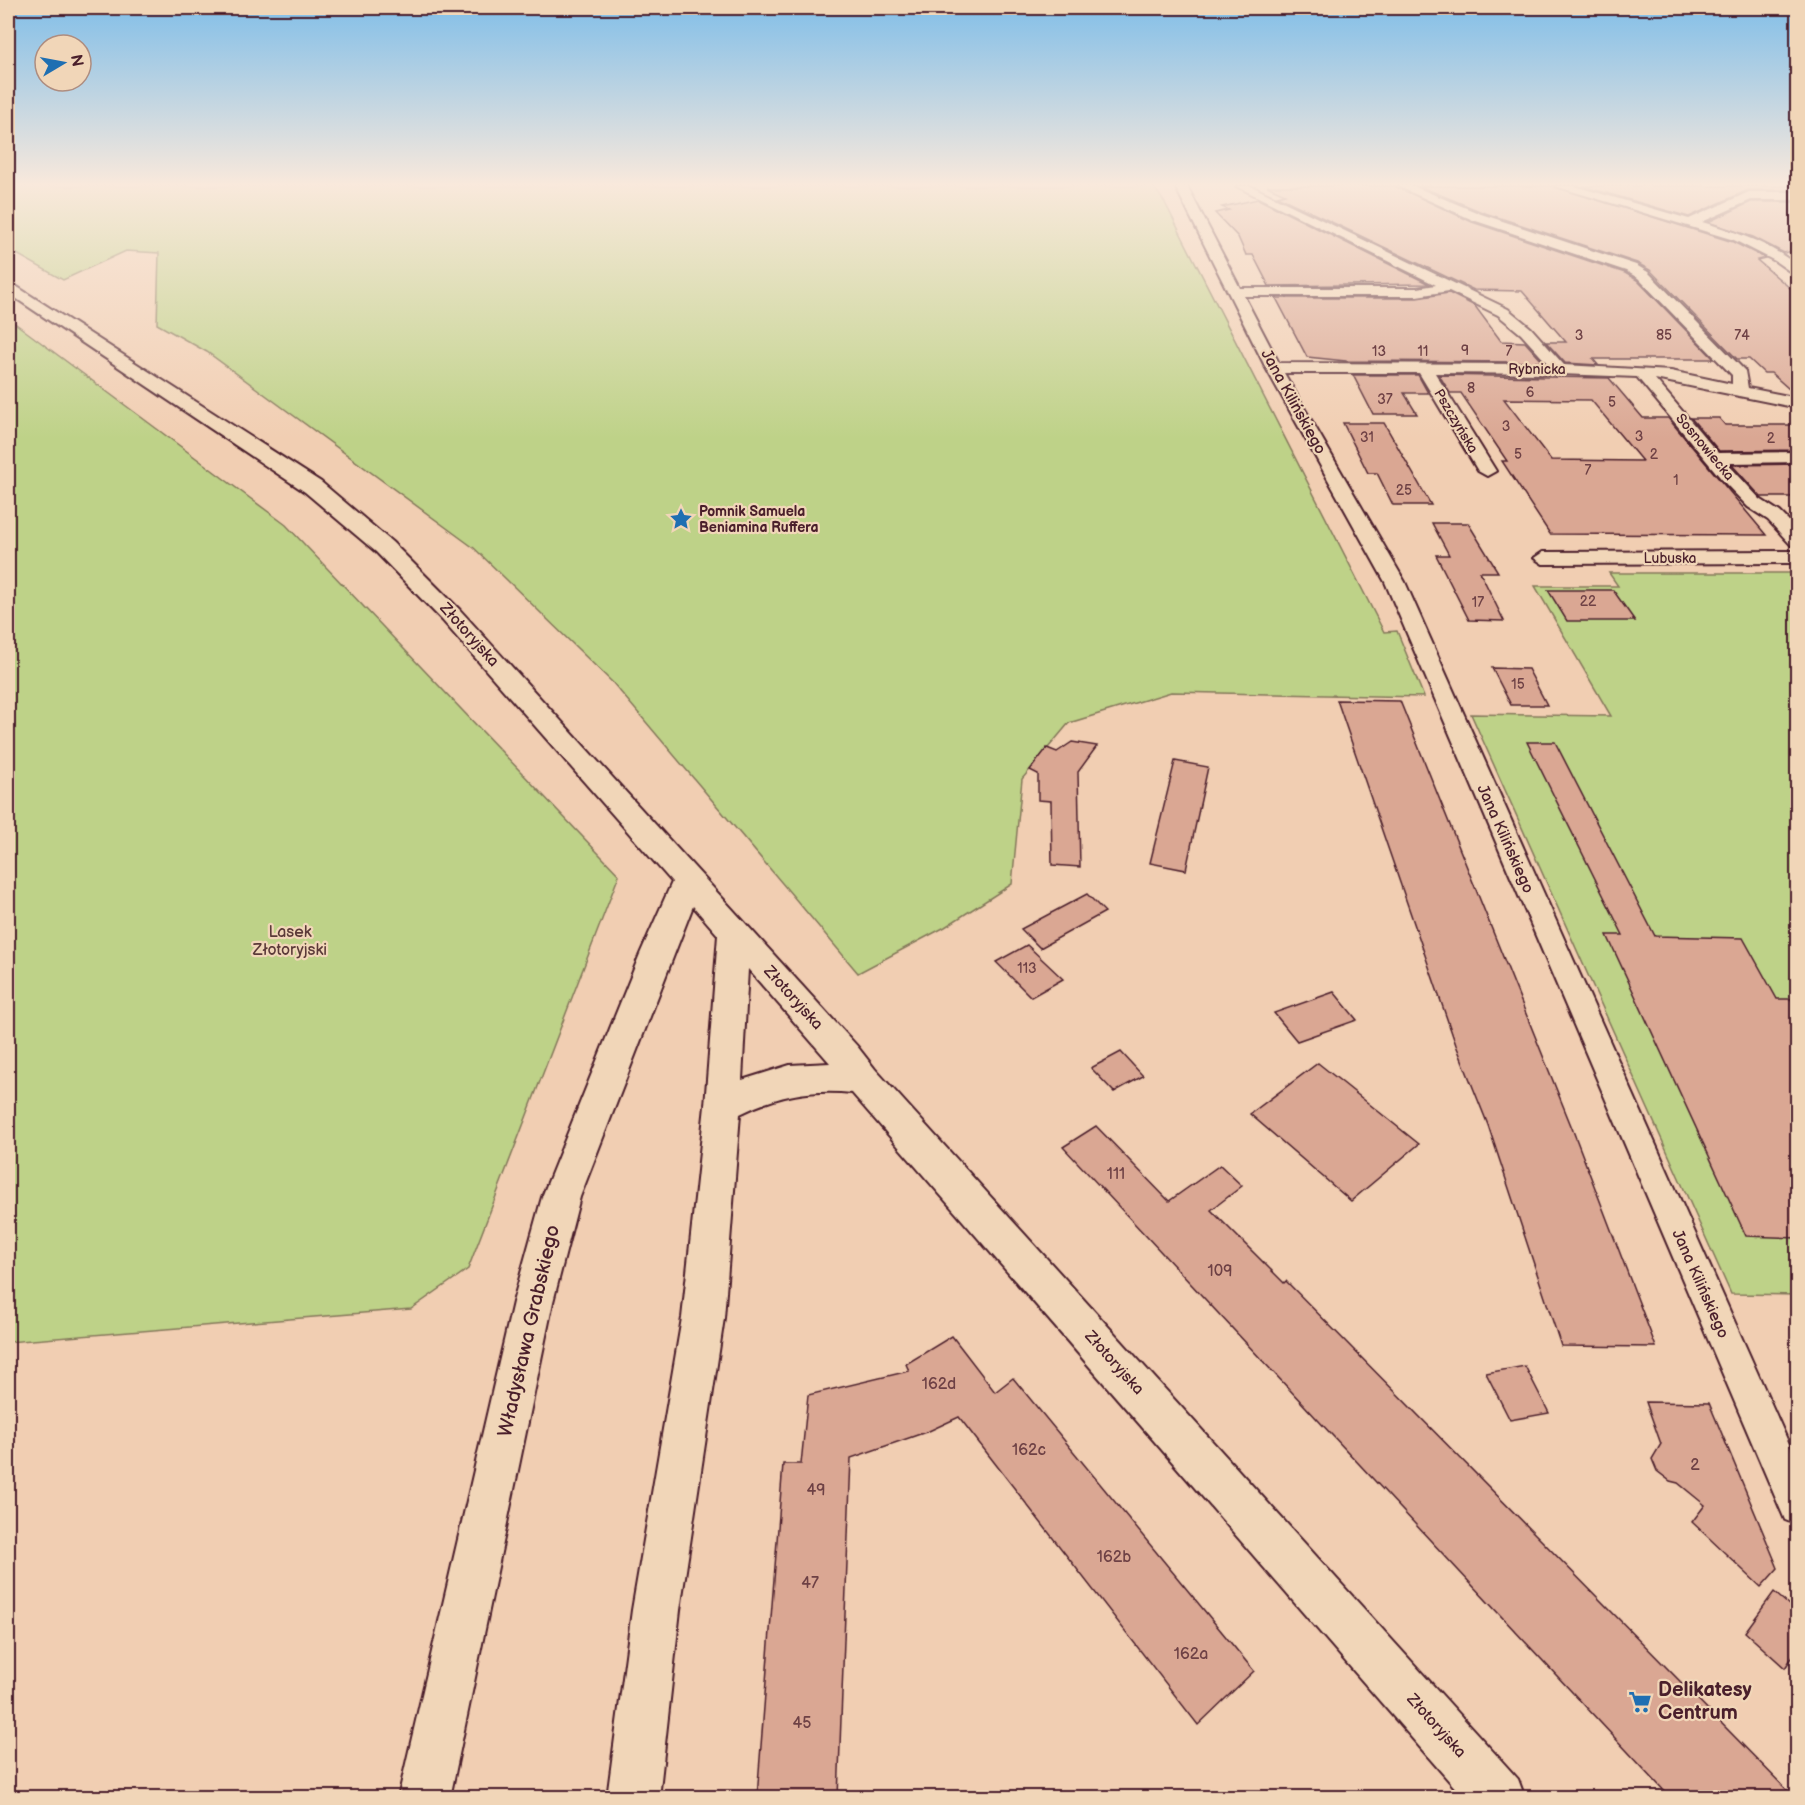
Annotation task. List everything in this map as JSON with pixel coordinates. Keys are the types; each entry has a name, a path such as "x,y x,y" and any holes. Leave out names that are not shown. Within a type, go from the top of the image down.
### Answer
{"street":[{"name":"Jana Kilińskiego","path":"1224,270 1274,368 1395,582 1797,1507"},
{"path":"1421,270 1503,312 1526,331 1560,369"},
{"path":"1635,270 1643,275 1740,374 1740,390"},
{"name":"Złotoryjska","path":"8,286 313,487 384,546 451,615 734,931 845,1056 862,1079 1499,1797"},
{"path":"1235,291 1417,292 1454,286"},
{"name":"Rybnicka","path":"1274,368 1560,369 1642,373 1671,376 1797,403"},
{"name":"Pszczyńska","path":"1425,370 1486,471"},
{"name":"Sosnowiecka","path":"1642,373 1754,503 1774,516"},
{"path":"1715,458 1797,457"},
{"path":"1774,516 1797,516"},
{"path":"1774,516 1797,541"},
{"name":"Lubuska","path":"1543,558 1797,557"},
{"name":"Władysława Grabskiego","path":"424,1797 533,1302 561,1197 656,954 688,881"},
{"path":"633,1797 656,1610 703,1318 723,1106 734,931"},
{"path":"723,1106 759,1088 789,1078 821,1075 862,1079"}],"green space":[{"path":"46,270 84,270 63,280"},
{"path":"159,270 1199,270 1384,632 1397,631 1424,697 1171,692 1069,723 1022,779 1012,884 945,927 858,973 613,683 474,548 207,352 157,324"},
{"name":"Lasek Złotoryjski","path":"8,318 286,525 619,875 468,1269 411,1309 8,1342"},
{"path":"1609,573 1797,573 1797,1295 1731,1294 1471,714 1611,716 1535,586 1618,586"}],"building":[{"path":"1261,270 1401,270 1429,284 1269,286"},
{"path":"1433,270 1617,270 1637,280 1714,359 1593,359 1598,365 1565,363 1546,342 1566,342 1522,291 1474,290"},
{"path":"1650,270 1769,270 1797,294 1797,396 1771,373 1764,373 1749,359 1737,359"},
{"path":"1449,293 1475,306 1501,341 1525,342 1543,362 1346,361 1307,357 1276,298 1417,298"},
{"path":"1353,375 1418,375 1428,393 1404,393 1417,414 1373,414"},
{"path":"1439,375 1609,378 1643,418 1668,418 1766,535 1550,534 1502,461 1507,461 1461,393 1450,393","holes":["1504,399 1591,400 1642,461 1551,460"]},
{"path":"1691,418 1719,418 1725,425 1797,425 1797,450 1719,451"},
{"path":"1343,423 1384,423 1431,505 1393,505 1377,473 1368,473"},
{"path":"1797,464 1797,497 1761,497 1732,465"},
{"path":"1432,523 1468,523 1498,572 1480,572 1504,621 1469,620 1436,555 1449,555"},
{"path":"1548,590 1613,590 1635,621 1567,621"},
{"path":"1492,668 1528,669 1547,705 1511,705"},
{"path":"1337,700 1400,701 1572,1128 1656,1347 1561,1346 1488,1125 1456,1045"},
{"path":"1072,742 1097,746 1078,772 1080,867 1052,865 1051,801 1038,800 1038,774 1030,770 1047,748 1057,752"},
{"path":"1527,742 1555,742 1655,936 1743,938 1777,999 1791,999 1797,1011 1797,1238 1746,1236 1607,935 1623,935"},
{"path":"1175,761 1208,767 1186,870 1150,863"},
{"path":"1087,894 1105,912 1040,948 1021,929"},
{"path":"1027,945 1063,979 1031,997 996,962"},
{"path":"1334,992 1357,1020 1297,1041 1274,1013"},
{"path":"1121,1052 1143,1076 1114,1092 1091,1068"},
{"path":"1318,1063 1419,1144 1351,1201 1250,1114"},
{"path":"1096,1126 1169,1201 1220,1165 1242,1186 1211,1210 1284,1283 1286,1281 1794,1797 1670,1797 1063,1147"},
{"path":"952,1336 995,1392 1013,1378 1254,1671 1198,1725 959,1417 929,1431 851,1458 838,1797 757,1797 783,1464 801,1464 808,1395 909,1371 906,1364"},
{"path":"1525,1366 1549,1413 1510,1420 1486,1373"},
{"path":"1646,1402 1709,1403 1778,1568 1761,1587 1692,1522 1705,1505 1678,1483 1670,1481 1657,1471 1652,1459 1661,1444"},
{"path":"1774,1592 1797,1612 1797,1650 1785,1668 1745,1632"}],"place":[{"name":"Pomnik Samuela Beniamina Ruffera","path":"681,519"},
{"name":"Delikatesy Centrum","path":"1640,1702"}]}
